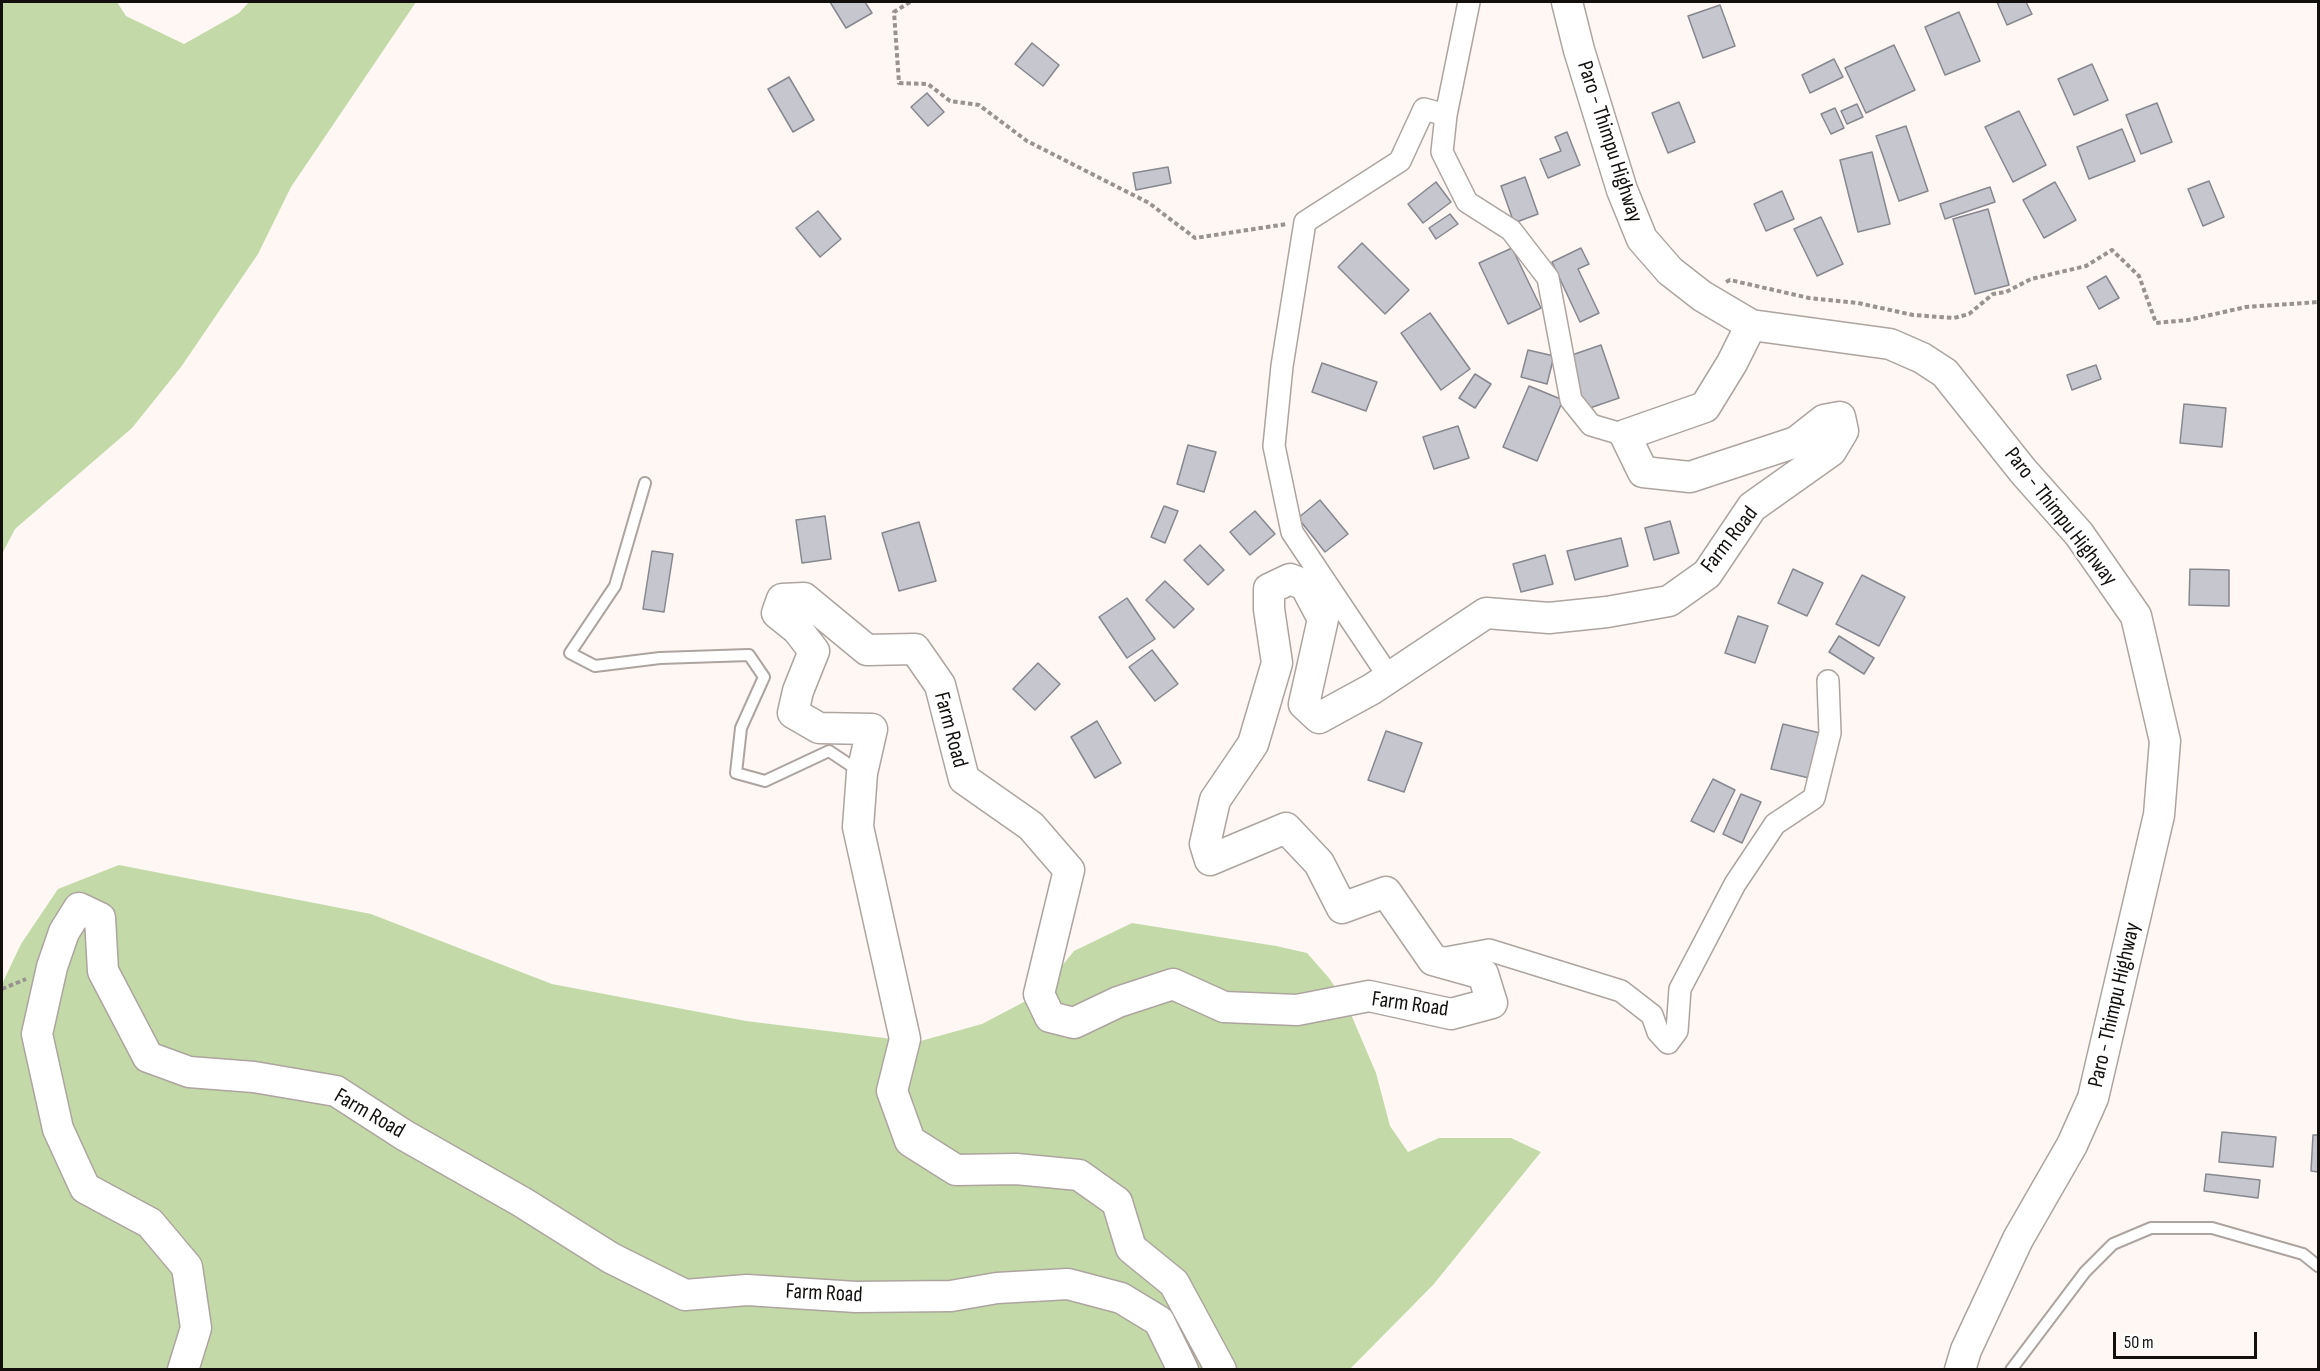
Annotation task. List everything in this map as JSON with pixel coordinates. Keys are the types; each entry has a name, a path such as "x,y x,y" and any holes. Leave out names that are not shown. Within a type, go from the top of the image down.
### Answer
{"street":[{"path":"1469,2 1446,116 1442,152 1467,202 1511,230 1548,278 1571,400 1591,425 1625,435 1705,407 1732,363 1751,325"},
{"name":"Paro - Thimpu Highway","path":"1567,2 1579,50 1622,190 1642,239 1670,271 1702,296 1751,325 1890,344 1922,358 1945,373 2023,471 2079,534 2136,616 2165,741 2159,815 2093,1098 2072,1145 2018,1239 1966,1350 1960,1370"},
{"path":"1389,677 1292,532 1275,446 1282,366 1305,222 1400,161 1424,109 1446,116"},
{"name":"Farm Road","path":"1221,1370 1174,1283 1131,1248 1117,1202 1079,1175 1016,1169 956,1170 910,1141 892,1091 905,1039 858,827 862,773 872,729 819,728 793,713 798,691 814,651 797,629 777,613 782,600 804,598 867,650 915,649 940,685 964,779 1031,826 1069,870 1039,994 1050,1017 1074,1023 1118,1002 1173,984 1224,1007 1296,1010 1369,996 1451,1014 1492,1003 1483,974 1433,960 1386,892 1342,908 1319,863 1286,828 1210,860 1205,844 1215,800 1253,744 1277,663 1269,609 1269,589 1290,579 1305,585 1323,619 1304,704 1319,718 1389,677 1486,613 1549,618 1607,612 1669,601 1707,574 1722,547 1752,507 1831,451 1843,430 1840,417 1824,420 1796,442 1690,477 1643,472 1625,435"},
{"path":"1433,960 1489,950 1621,991 1652,1015 1658,1032 1668,1043 1677,1031 1680,989 1735,884 1775,824 1814,798 1830,734 1828,681"},
{"name":"Farm Road","path":"183,1370 196,1328 187,1267 150,1223 85,1188 58,1129 37,1034 52,967 64,932 79,908 100,918 103,971 148,1057 189,1072 254,1077 336,1091 404,1135 522,1203 610,1258 686,1295 747,1290 856,1297 951,1296 997,1288 1068,1284 1121,1298 1159,1321 1183,1370"}],"lane":[{"path":"645,483 615,586 570,653 595,666 660,658 749,655 764,677 741,728 736,773 765,781 828,751 862,773"},
{"path":"2011,1370 2085,1272 2113,1244 2151,1228 2212,1228 2303,1254 2319,1266"}],"path":[{"path":"910,2 894,12 899,83 928,84 950,101 979,105 1027,141 1149,203 1195,238 1305,222"},
{"path":"1702,296 1730,280 1809,298 1858,303 1913,315 1954,318 1969,314 1993,294 2006,292 2031,279 2086,266 2112,250 2139,276 2156,323 2188,320 2246,308 2319,302"}],"green space":[{"path":"2,2 117,2 126,16 184,44 239,13 249,2 416,2 291,187 258,254 181,367 132,428 15,529 2,554"},
{"path":"119,865 371,914 552,984 746,1021 917,1042 982,1024 1039,994 1074,951 1132,923 1276,946 1307,953 1329,978 1347,1005 1376,1073 1390,1126 1408,1152 1439,1138 1511,1138 1541,1152 1433,1285 1350,1369 2,1369 2,984 21,944 58,889"}],"building":[{"path":"830,2 865,2 872,13 846,28"},
{"path":"1997,2 2026,2 2032,14 2007,25"},
{"path":"1720,5 1735,46 1703,58 1688,16"},
{"path":"1959,12 1980,61 1945,75 1925,27"},
{"path":"1032,43 1059,65 1043,86 1015,64"},
{"path":"1894,45 1915,90 1866,113 1845,68"},
{"path":"1834,59 1843,77 1810,93 1802,75"},
{"path":"2092,64 2108,100 2074,115 2058,79"},
{"path":"789,77 814,120 793,132 768,89"},
{"path":"927,93 944,112 928,126 911,107"},
{"path":"1679,102 1695,142 1668,153 1652,113"},
{"path":"2157,103 2172,142 2141,154 2126,115"},
{"path":"1857,104 1863,117 1847,124 1841,111"},
{"path":"1835,108 1844,128 1831,134 1821,114"},
{"path":"2019,111 2046,165 2013,182 1985,127"},
{"path":"1906,126 1928,191 1899,201 1876,136"},
{"path":"2122,129 2135,161 2089,179 2077,147"},
{"path":"1567,132 1580,165 1548,178 1540,159 1561,151 1555,137"},
{"path":"1872,152 1890,224 1858,232 1840,160"},
{"path":"1168,167 1171,183 1136,190 1133,173"},
{"path":"1525,177 1538,214 1514,223 1501,186"},
{"path":"2209,181 2224,217 2203,226 2188,189"},
{"path":"1436,182 1451,202 1423,223 1408,204"},
{"path":"2055,182 2076,220 2044,238 2023,200"},
{"path":"1990,187 1995,202 1945,219 1940,204"},
{"path":"1782,191 1794,219 1766,231 1754,204"},
{"path":"1988,209 2009,285 1975,294 1953,219"},
{"path":"818,211 841,239 820,257 796,228"},
{"path":"1450,214 1458,224 1436,239 1429,228"},
{"path":"1821,217 1843,264 1817,276 1794,229"},
{"path":"1362,243 1409,290 1385,314 1338,267"},
{"path":"1512,248 1541,308 1508,324 1479,263"},
{"path":"1581,248 1589,264 1578,269 1599,313 1580,322 1552,262"},
{"path":"2106,276 2119,298 2099,309 2087,287"},
{"path":"1430,313 1470,369 1441,390 1401,333"},
{"path":"1601,345 1619,398 1584,410 1566,357"},
{"path":"1528,350 1554,356 1547,384 1521,377"},
{"path":"1322,363 1377,382 1366,411 1312,392"},
{"path":"2096,365 2101,379 2072,390 2067,375"},
{"path":"1475,374 1491,384 1475,408 1459,398"},
{"path":"1529,386 1563,400 1537,461 1503,447"},
{"path":"2184,404 2226,408 2222,447 2180,443"},
{"path":"1458,426 1469,458 1434,469 1423,437"},
{"path":"1188,445 1216,452 1204,492 1177,484"},
{"path":"1320,500 1348,534 1325,552 1298,518"},
{"path":"1164,506 1178,511 1165,543 1151,537"},
{"path":"1255,511 1275,534 1250,555 1230,532"},
{"path":"825,516 831,559 802,563 796,520"},
{"path":"1670,521 1679,553 1654,560 1645,528"},
{"path":"919,522 936,581 899,591 882,533"},
{"path":"1621,538 1628,566 1575,580 1567,551"},
{"path":"1200,545 1224,570 1208,585 1184,560"},
{"path":"652,551 673,554 664,612 643,609"},
{"path":"1545,555 1553,584 1521,592 1513,564"},
{"path":"1793,569 1823,583 1807,616 1778,603"},
{"path":"2190,569 2229,570 2229,606 2189,605"},
{"path":"1862,575 1905,597 1879,646 1836,624"},
{"path":"1165,581 1194,609 1174,628 1146,600"},
{"path":"1127,598 1155,639 1127,658 1099,617"},
{"path":"1738,616 1768,626 1755,663 1725,653"},
{"path":"1839,636 1874,658 1864,674 1829,652"},
{"path":"1152,650 1178,684 1155,701 1129,667"},
{"path":"1038,663 1060,684 1035,710 1013,689"},
{"path":"1097,721 1121,763 1095,778 1071,737"},
{"path":"1783,724 1820,733 1809,778 1771,769"},
{"path":"1386,731 1422,743 1404,792 1368,780"},
{"path":"1713,779 1735,790 1714,832 1691,821"},
{"path":"1741,794 1761,802 1742,843 1723,834"},
{"path":"2222,1132 2276,1137 2273,1167 2219,1162"},
{"path":"2313,1135 2318,1135 2318,1172 2311,1171"},
{"path":"2206,1174 2260,1180 2258,1198 2204,1191"}]}
